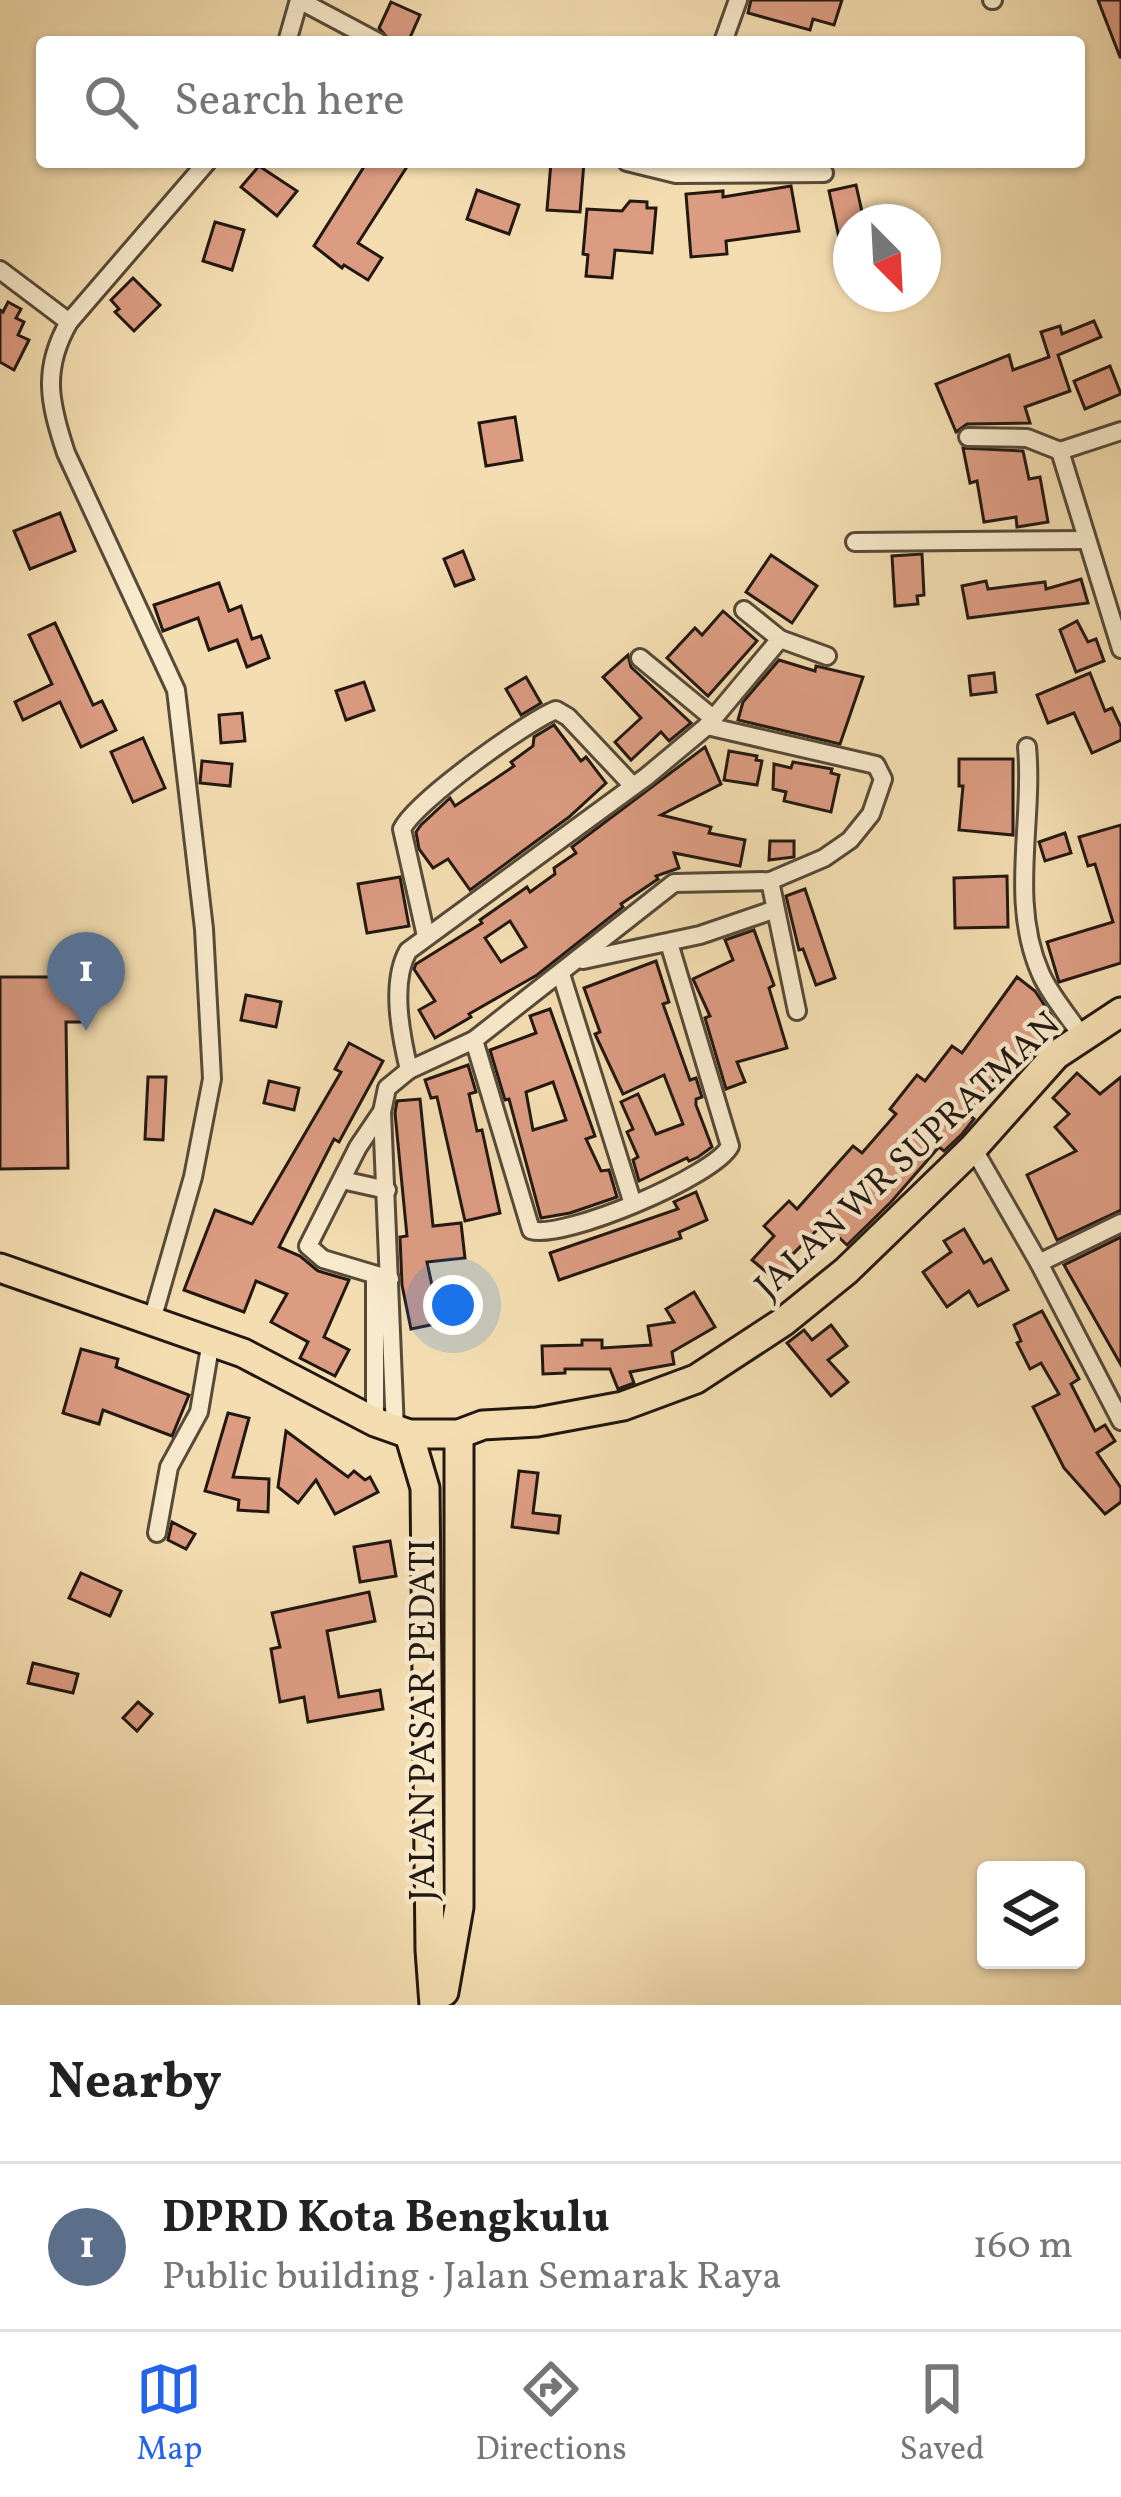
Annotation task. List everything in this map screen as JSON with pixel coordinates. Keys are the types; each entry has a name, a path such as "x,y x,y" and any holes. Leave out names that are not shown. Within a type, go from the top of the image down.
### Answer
{"highway":[{"name":"JALAN WR SUPRATMAN","path":"0,1268 243,1353 393,1429 459,1434 483,1425 537,1422 623,1406 696,1379 769,1332 846,1271 973,1148 1056,1054 1121,1012"},
{"path":"393,1429 425,1488 438,2005"},
{"name":"JALAN PASAR PEDATI","path":"438,2005 459,1907 459,1434"}],"street":[{"path":"289,36 299,0 367,36"},
{"path":"725,36 738,0"},
{"path":"152,1320 193,1178 212,1079 204,928 176,690 56,422 50,385 53,351 69,322 202,168"},
{"path":"678,168 824,172"},
{"path":"0,270 69,322"},
{"path":"968,437 1027,439 1060,451 1121,431"},
{"path":"1060,451 1121,650"},
{"path":"855,542 1086,540"},
{"path":"744,610 780,639 827,656"},
{"path":"409,1070 401,1035 403,961 426,936 633,786 711,723 780,639"},
{"path":"393,1429 383,1277 382,1112 387,1088 409,1070 474,1040 674,883 770,881 824,858 850,840 871,814 883,779 869,762 711,723 640,658"},
{"path":"426,936 402,829 445,786 556,710 633,786"},
{"path":"1027,747 1030,776 1024,873 1033,953 1041,977 1081,1035"},
{"path":"770,881 797,1011"},
{"path":"577,962 669,943 773,910"},
{"path":"474,1040 532,1230 552,1232 633,1204 711,1166 730,1147 669,943"},
{"path":"561,974 633,1204"},
{"path":"382,1112 308,1246 323,1259 383,1277"},
{"path":"973,1148 1121,1420"},
{"path":"342,1180 386,1190"},
{"path":"1039,1263 1121,1223"},
{"path":"157,1533 169,1466 199,1412 212,1341"}],"building":[{"path":"751,0 842,0 834,25 813,19 810,30 748,13"},
{"path":"1098,0 1121,0 1121,57 1120,57"},
{"path":"391,2 420,15 411,36 386,36 379,28"},
{"path":"262,168 297,191 277,216 241,187"},
{"path":"363,168 406,168 358,243 382,258 368,280 342,268 314,246"},
{"path":"550,168 584,168 580,212 547,210"},
{"path":"856,185 860,204 833,204 833,210 829,191"},
{"path":"791,186 799,231 726,241 727,254 691,257 686,194 723,191 723,197"},
{"path":"477,190 519,205 509,234 467,219"},
{"path":"630,201 656,208 652,253 615,250 612,278 586,276 587,209 622,211"},
{"path":"215,222 244,230 232,270 203,261"},
{"path":"133,278 160,305 134,331 115,312 119,309 111,300"},
{"path":"8,302 21,309 16,318 24,322 18,335 29,340 14,370 0,362 0,310"},
{"path":"1094,321 1101,337 1058,355 1070,391 1025,407 1030,423 967,424 956,432 936,384 1009,355 1013,370 1049,357 1041,332 1060,326 1062,334"},
{"path":"1110,366 1121,394 1085,409 1074,381"},
{"path":"515,417 522,460 486,466 479,423"},
{"path":"963,448 1023,451 1029,479 1040,477 1048,522 1017,527 1016,517 984,522 977,481 970,483"},
{"path":"60,513 75,551 30,569 14,531"},
{"path":"463,551 474,579 455,586 444,559"},
{"path":"922,554 924,595 917,596 918,604 895,606 892,556"},
{"path":"771,555 817,586 792,623 746,592"},
{"path":"1081,579 1088,603 968,618 962,586 986,581 988,589 1045,582 1046,589"},
{"path":"219,583 229,611 241,606 252,639 261,636 269,658 247,667 237,640 209,650 198,618 163,631 154,605"},
{"path":"723,611 757,641 708,696 667,658 695,628 702,635"},
{"path":"1077,621 1088,642 1096,639 1104,661 1076,672 1060,630"},
{"path":"55,623 93,705 102,701 116,730 81,747 60,702 23,720 15,702 52,684 29,635"},
{"path":"628,655 631,667 691,723 669,741 661,732 631,760 615,742 641,718 603,677"},
{"path":"779,660 815,671 816,666 863,677 840,744 738,720 743,702"},
{"path":"994,673 996,692 971,695 969,676"},
{"path":"1090,673 1105,711 1112,708 1121,727 1121,740 1092,753 1074,713 1048,723 1037,695"},
{"path":"526,677 541,703 521,715 506,689"},
{"path":"364,682 374,710 346,720 336,691"},
{"path":"242,713 245,741 221,743 219,715"},
{"path":"554,725 581,761 586,757 606,783 569,817 470,890 448,859 433,868 419,849 416,832 421,825 450,798 455,806 514,766 511,762 533,746 534,737"},
{"path":"143,738 165,788 133,802 111,752"},
{"path":"705,747 721,784 661,815 745,840 740,866 674,853 679,868 656,876 537,975 435,1038 419,1010 435,1001 414,969 416,964 482,923 527,887 530,892 555,874 554,868 576,853 572,847","holes":["510,921 526,947 501,962 485,938"]},
{"path":"729,751 762,761 757,785 724,780"},
{"path":"959,759 1013,759 1013,835 959,830 963,786 959,786"},
{"path":"202,761 232,764 230,786 200,783"},
{"path":"793,762 832,769 831,773 839,775 831,812 784,801 786,792 773,789 774,764 791,768"},
{"path":"1121,825 1121,963 1059,982 1047,942 1113,922 1095,864 1088,866 1079,837"},
{"path":"1065,833 1071,853 1045,861 1039,842"},
{"path":"770,841 794,841 794,857 769,860"},
{"path":"1007,876 1008,927 955,928 954,878"},
{"path":"400,877 409,926 367,933 358,884"},
{"path":"805,889 835,978 816,985 803,949 799,950 786,896"},
{"path":"754,930 774,985 769,988 787,1048 737,1062 745,1082 726,1089 705,1018 710,1016 693,979 733,960 725,940"},
{"path":"656,961 669,1002 663,1004 690,1080 696,1078 702,1097 696,1105 712,1147 639,1181 633,1160 638,1157 627,1132 633,1129 621,1102 638,1094 656,1134 683,1124 664,1075 623,1094 595,1034 600,1032 584,988"},
{"path":"0,977 84,977 84,1022 66,1022 68,1168 0,1169"},
{"path":"1017,977 1035,991 1053,1018 1017,1071 1007,1063 967,1113 974,1119 962,1134 944,1151 939,1147 847,1245 824,1223 787,1260 798,1269 783,1286 752,1260 774,1236 764,1226 789,1201 797,1209 853,1146 862,1153 896,1114 890,1109 917,1075 925,1081 952,1046 962,1053"},
{"path":"246,995 281,1002 276,1027 241,1020"},
{"path":"550,1009 595,1136 586,1139 601,1171 609,1170 617,1197 541,1218 509,1099 505,1100 490,1050 536,1033 530,1016","holes":["553,1082 566,1120 533,1130 526,1092"]},
{"path":"349,1043 383,1061 339,1142 334,1139 279,1247 318,1271 349,1280 324,1337 349,1350 335,1376 300,1358 308,1342 271,1322 287,1294 256,1281 244,1312 184,1290 215,1210 252,1224 341,1072 335,1069"},
{"path":"468,1065 476,1092 469,1094 477,1131 482,1130 500,1213 465,1221 437,1097 431,1098 425,1080"},
{"path":"1077,1073 1100,1094 1121,1077 1121,1210 1057,1240 1027,1175 1076,1151 1055,1127 1069,1114 1053,1098"},
{"path":"148,1077 166,1077 163,1140 145,1139"},
{"path":"269,1081 299,1088 294,1110 264,1103"},
{"path":"420,1099 433,1226 461,1223 465,1258 427,1262 440,1323 411,1329 402,1285 400,1237 407,1236 395,1113 397,1101"},
{"path":"696,1192 707,1220 679,1232 681,1238 559,1280 550,1253 678,1209 674,1202"},
{"path":"964,1229 984,1263 991,1259 1008,1290 978,1306 969,1291 947,1307 923,1272 951,1252 944,1241"},
{"path":"1121,1237 1121,1365 1064,1265"},
{"path":"694,1292 715,1327 672,1352 674,1364 630,1372 634,1383 618,1389 610,1369 543,1374 542,1346 582,1345 582,1340 602,1340 602,1348 651,1345 648,1326 674,1322 666,1309"},
{"path":"1042,1311 1079,1379 1071,1384 1095,1431 1105,1425 1115,1441 1097,1453 1121,1488 1121,1502 1105,1514 1064,1468 1033,1407 1059,1394 1041,1363 1030,1369 1014,1325"},
{"path":"831,1325 847,1346 828,1360 848,1382 831,1396 787,1343 804,1330 812,1340"},
{"path":"81,1349 118,1359 116,1367 189,1395 172,1436 103,1410 99,1424 63,1413"},
{"path":"228,1413 249,1418 233,1477 269,1479 268,1512 238,1510 239,1500 205,1491"},
{"path":"286,1431 348,1477 354,1471 365,1480 370,1477 378,1492 335,1514 316,1480 298,1503 278,1487"},
{"path":"519,1471 538,1473 533,1513 560,1516 558,1533 512,1527"},
{"path":"172,1522 195,1534 186,1549 168,1540"},
{"path":"390,1541 396,1576 360,1582 354,1547"},
{"path":"81,1573 121,1591 110,1616 69,1598"},
{"path":"369,1592 375,1621 327,1631 339,1697 380,1690 383,1709 308,1722 304,1697 280,1702 271,1649 280,1647 272,1613"},
{"path":"33,1663 78,1674 73,1693 28,1683"},
{"path":"138,1702 152,1714 137,1731 123,1718"}],"place":[{"name":"DPRD Kota Bengkulu","path":"86,1031"}]}
